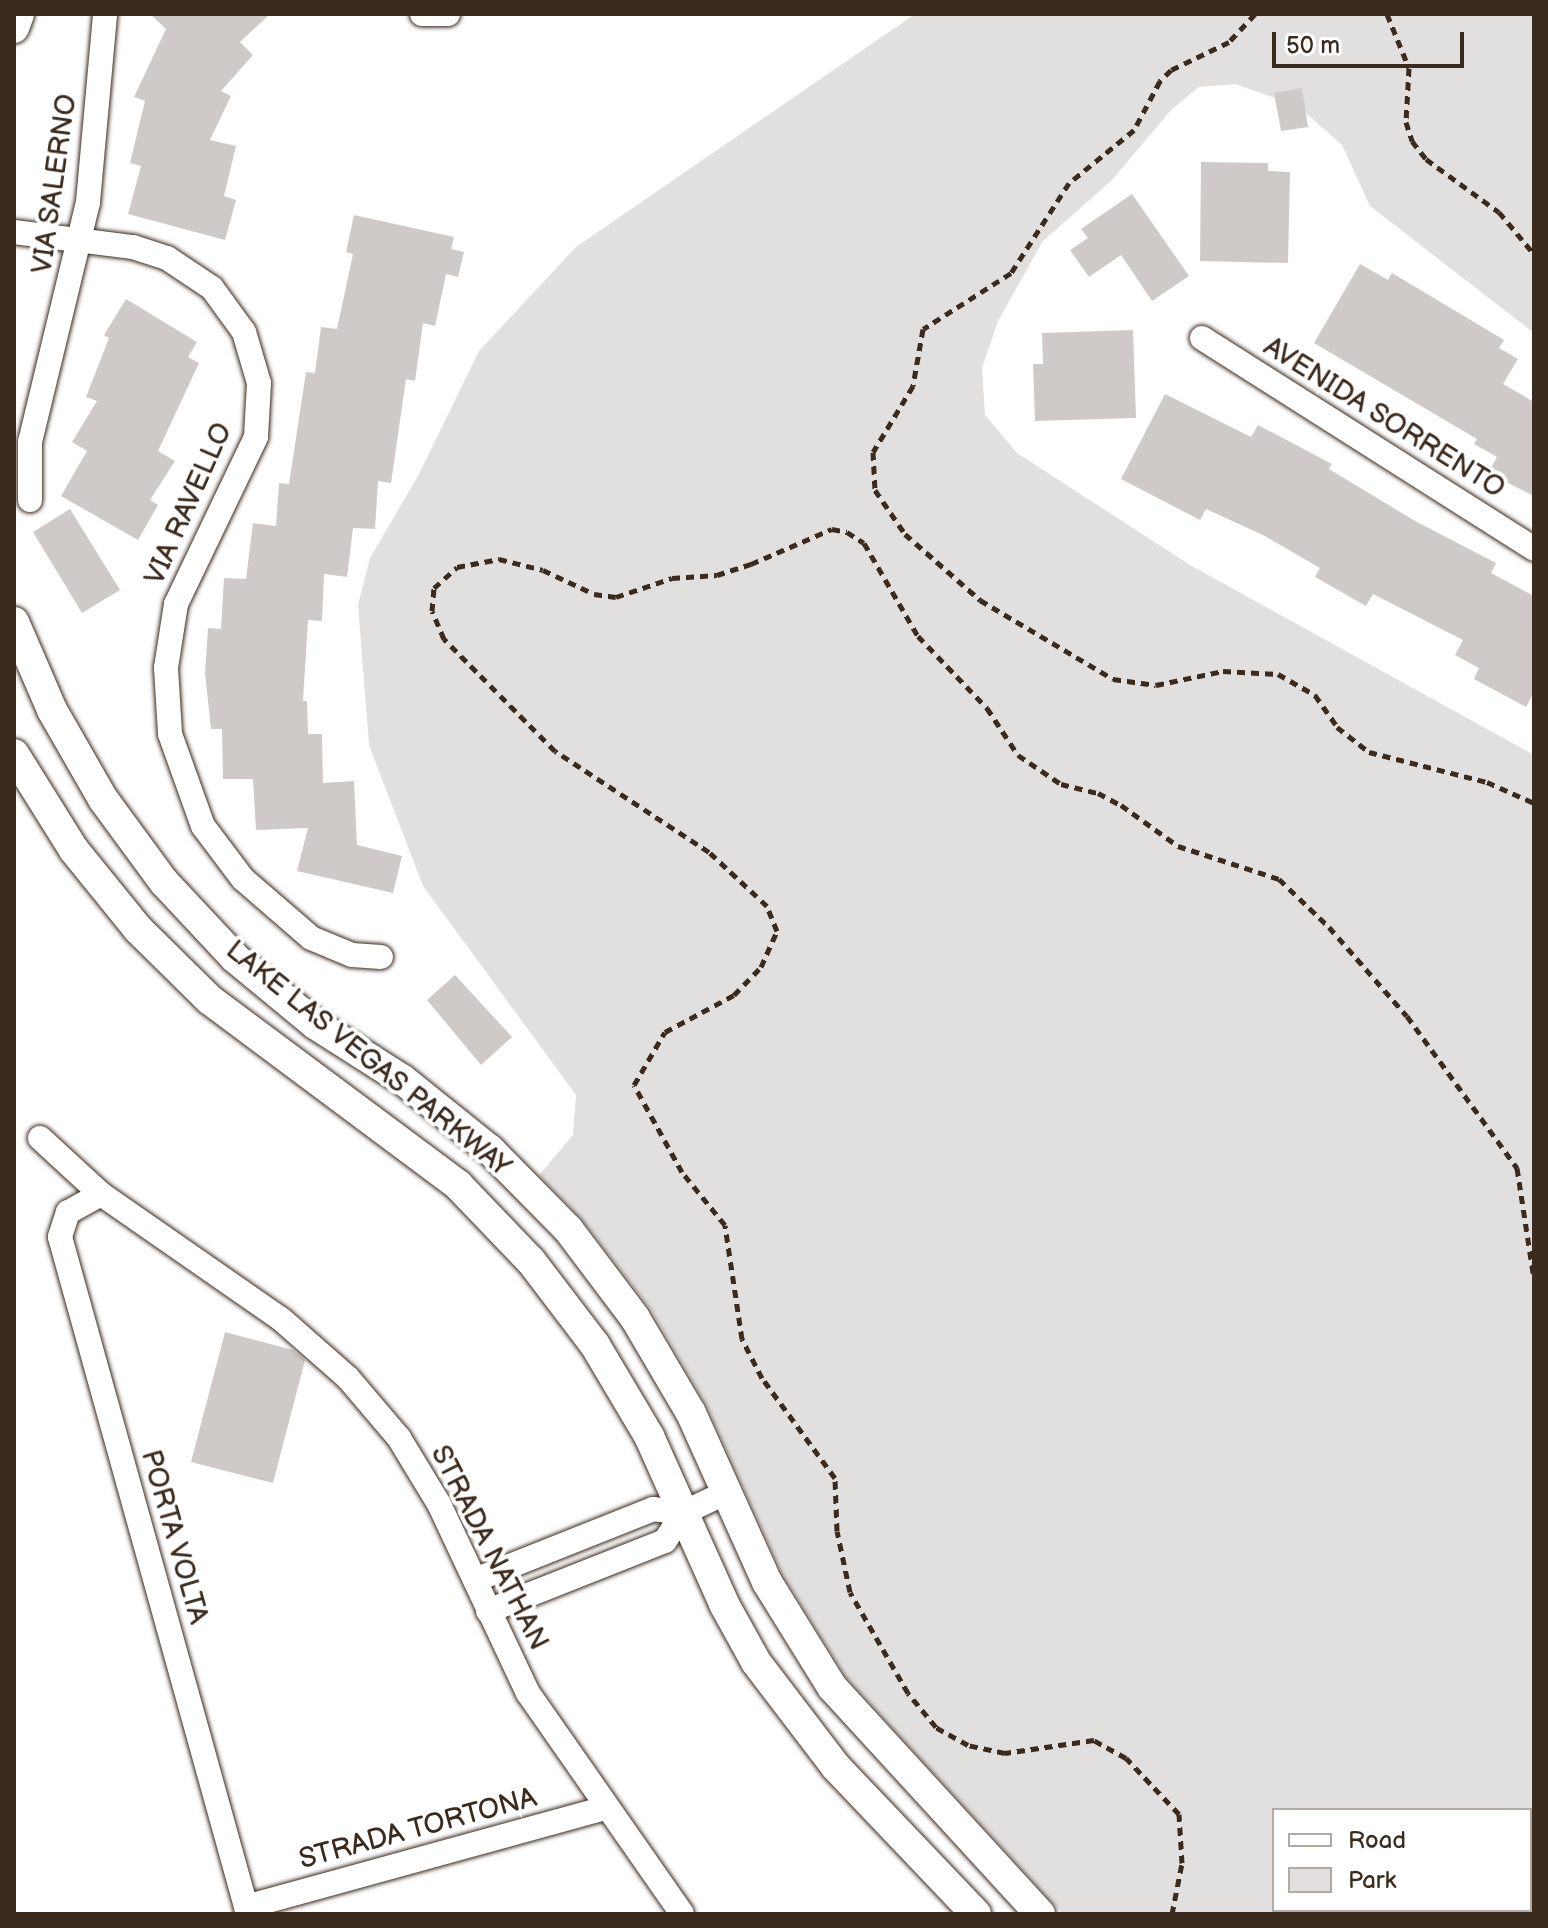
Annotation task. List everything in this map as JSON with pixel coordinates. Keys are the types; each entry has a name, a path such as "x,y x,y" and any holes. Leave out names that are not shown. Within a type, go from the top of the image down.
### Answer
{"street":[{"path":"14,28 19,14"},
{"name":"VIA SALERNO","path":"30,500 30,442 80,239 105,14"},
{"name":"VIA RAVELLO","path":"14,232 80,239 150,252 198,276 235,316 256,366 259,420 251,455 187,573 169,636 166,701 189,797 222,854 298,930 337,951 381,957"},
{"name":"AVENIDA SORRENTO","path":"1202,338 1534,549"},
{"name":"LAKE LAS VEGAS PARKWAY","path":"14,622 52,710 88,774 164,882 235,958 315,1024 403,1080 490,1150 568,1229 635,1318 691,1413 767,1582 832,1687 1040,1914"},
{"name":"LAKE LAS VEGAS PARKWAY","path":"14,754 74,850 138,929 210,1000 458,1185 531,1261 595,1345 649,1436 724,1604 794,1716 976,1914"},
{"name":"STRADA NATHAN","path":"40,1138 101,1194 281,1319 348,1378 399,1438 439,1504 528,1693 682,1914"},
{"name":"PORTA VOLTA","path":"101,1194 68,1212 60,1237 247,1911"},
{"path":"488,1611 665,1541 683,1513 727,1492"},
{"path":"475,1580 653,1509 683,1513"},
{"name":"STRADA TORTONA","path":"247,1911 606,1808"}],"path":[{"path":"1255,14 1229,42 1171,70 1160,81 1134,130 1069,183 1011,273 923,329 913,386 873,452 875,490 905,534 980,600 1113,679 1156,685 1223,671 1278,674 1315,695 1337,727 1369,752 1474,777 1534,803"},
{"path":"1387,14 1409,68 1406,122 1412,141 1426,159 1499,212 1534,254"},
{"path":"1172,1914 1182,1863 1179,1814 1126,1758 1094,1740 1005,1753 968,1745 936,1727 908,1693 850,1592 839,1541 835,1478 762,1378 742,1339 725,1225 682,1172 634,1085 665,1032 734,995 761,967 777,931 767,906 709,852 555,751 444,639 432,611 434,588 457,567 499,559 543,570 594,594 616,597 672,578 717,575 751,564 832,529 847,532 864,543 918,636 987,708 1018,755 1061,784 1098,793 1121,805 1178,846 1279,879 1329,927 1398,1005 1517,1168 1534,1279"}],"green space":[{"path":"915,14 1534,14 1534,333 1370,206 1342,145 1298,106 1235,84 1199,87 1171,110 1112,180 1043,241 998,321 982,368 985,415 1017,453 1190,565 1534,755 1534,1914 1063,1914 846,1677 783,1575 707,1406 650,1308 581,1218 539,1175 573,1135 576,1095 423,886 369,745 358,605 370,558 418,476 479,351 576,247"}],"building":[{"path":"150,14 270,14 240,42 253,55 221,91 231,96 210,140 236,146 224,196 236,200 225,240 128,214 141,166 130,163 145,101 134,97 166,29"},
{"path":"1302,88 1308,127 1281,131 1274,93"},
{"path":"1201,162 1268,163 1268,171 1290,172 1288,263 1200,261"},
{"path":"1132,194 1189,276 1152,301 1121,255 1089,277 1070,250 1088,238 1081,229"},
{"path":"354,215 454,237 451,249 464,252 458,277 446,274 435,326 423,323 415,381 406,379 391,483 378,481 375,529 353,528 347,577 324,574 322,621 308,620 303,701 307,701 308,734 322,734 323,783 354,781 357,845 402,856 393,893 297,871 308,828 256,830 253,779 223,779 222,729 211,729 205,673 208,628 221,629 224,578 246,579 253,523 276,526 279,483 289,484 306,372 315,373 321,327 337,329 353,254 346,252"},
{"path":"1360,264 1388,280 1392,273 1504,340 1499,348 1518,359 1503,384 1534,402 1534,496 1488,473 1497,457 1474,444 1477,439 1314,343"},
{"path":"126,299 197,342 188,357 199,363 158,451 175,461 150,500 158,505 138,540 61,496 87,451 72,442 97,401 86,397 109,338 104,335"},
{"path":"1133,330 1136,418 1035,421 1033,364 1043,364 1042,333"},
{"path":"1165,394 1251,437 1258,425 1332,464 1329,469 1415,521 1496,563 1491,573 1534,596 1534,692 1526,707 1474,679 1479,668 1455,655 1463,640 1373,594 1366,606 1315,577 1320,568 1263,535 1206,509 1200,520 1121,479"},
{"path":"70,509 120,590 82,613 33,532"},
{"path":"455,975 512,1037 481,1065 427,1000"},
{"path":"225,1332 293,1350 305,1360 273,1483 191,1462"}]}
